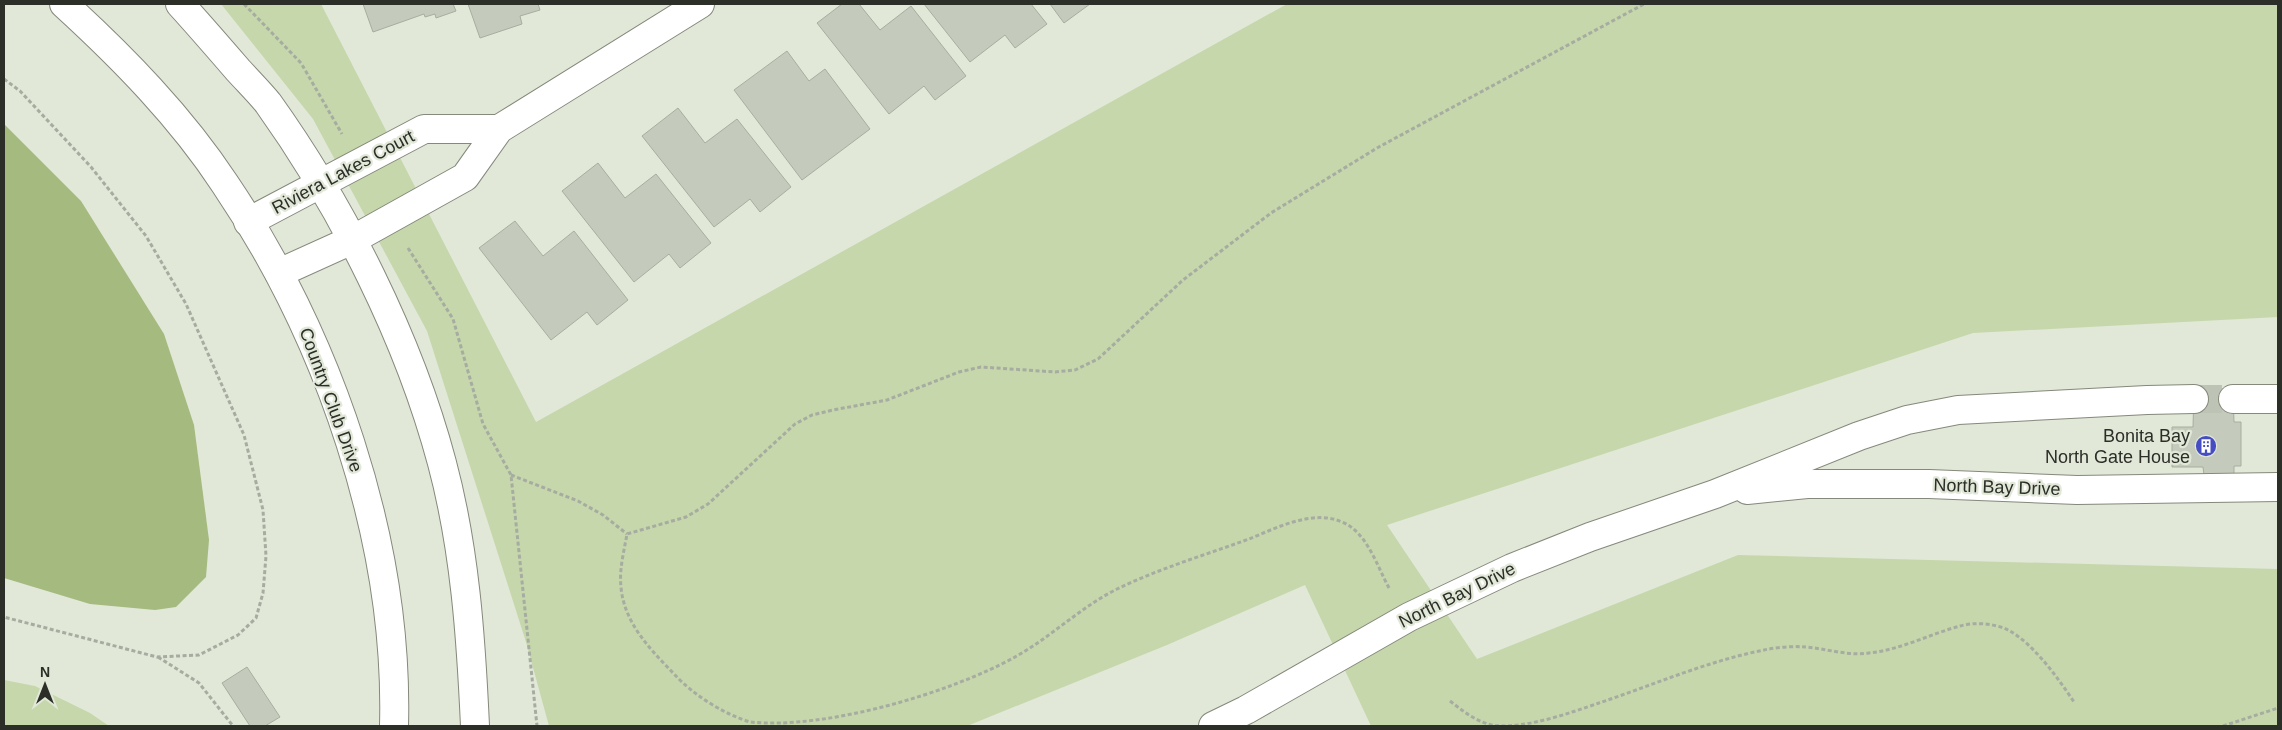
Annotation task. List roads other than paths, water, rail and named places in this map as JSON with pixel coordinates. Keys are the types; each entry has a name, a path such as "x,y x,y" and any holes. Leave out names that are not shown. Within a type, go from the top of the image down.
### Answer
{"street":[{"name":"Country Club Drive","path":"64,4 108,45 168,110 225,184 279,273 313,342 347,434 372,522 388,611 395,702 394,726"},
{"path":"180,4 267,102 320,183 352,240 395,328 442,464 460,549 470,633 475,726"},
{"path":"279,273 352,240 465,177 499,129 700,4"},
{"name":"Riviera Lakes Court","path":"248,222 424,129 499,129"},
{"name":"North Bay Drive","path":"1213,726 1246,710 1409,617 1512,568 1590,537 1715,494 1859,436 1916,419 1958,410 2194,399"},
{"path":"2233,399 2278,399"},
{"name":"North Bay Drive","path":"1715,494 1808,484 1929,484 2077,490 2278,487"}],"tunnel":[{"path":"2194,399 2233,399"}],"place":[{"name":"Bonita Bay North Gate House","path":"2206,446"}]}
